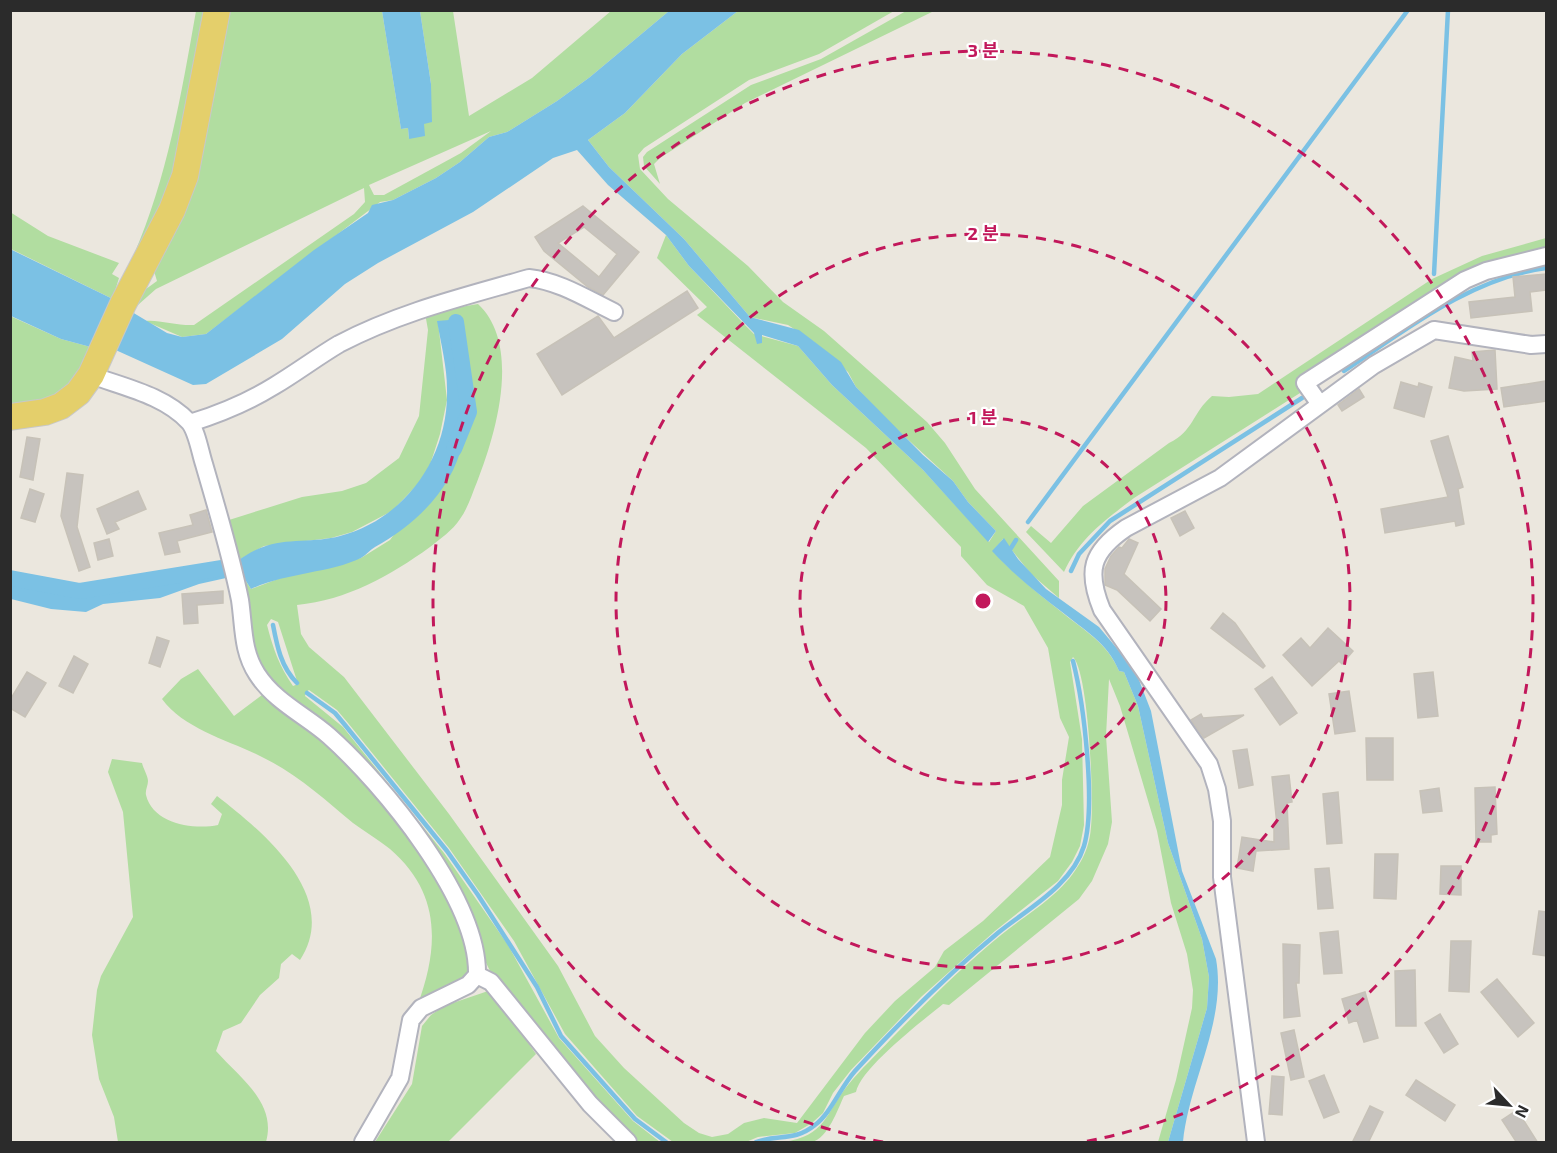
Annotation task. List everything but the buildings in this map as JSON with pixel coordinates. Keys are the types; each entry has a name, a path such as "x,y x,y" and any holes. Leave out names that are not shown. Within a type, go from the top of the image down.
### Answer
{"main road":[{"path":"10,417 45,412 61,406 78,393 95,364 172,210 185,176 217,10"}],"street":[{"path":"1319,403 1305,383 1465,280 1486,271 1546,256"},
{"path":"190,423 234,407 271,388 337,345 387,321 420,308 529,279 545,280 614,312"},
{"path":"1256,1143 1222,877 1222,821 1217,789 1209,764 1105,616 1092,582 1096,556 1113,537 1220,478 1319,403 1374,365 1434,330 1532,345 1546,344"},
{"path":"95,364 155,398 190,423 217,510 235,584 245,650 257,674 276,696 327,735 350,756 388,799 431,859 457,902 472,937 477,975 468,985 421,1008 411,1020 400,1078 363,1143"},
{"path":"477,975 491,982 590,1104 628,1143"}],"green space":[{"path":"196,11 207,11 175,163 162,205 132,259 155,199 172,137"},
{"path":"221,11 382,11 401,129 408,128 409,139 424,124 431,84 420,11 453,11 469,116 532,78 611,11 669,11 590,77 557,101 507,132 489,137 460,162 436,178 393,200 380,202 206,334 182,337 145,321 194,325 354,214 365,202 364,188 156,289 130,312 135,297 157,281 154,271","holes":["491,131 461,153 384,195 374,195 369,185"]},
{"path":"738,11 894,11 819,54 749,80 644,148 638,155 640,169 668,199 748,266 783,302 824,331 927,422 945,443 975,489 1059,581 1059,598 1031,574 1003,539 993,551 1027,584 1095,639 1109,653 1119,671 1124,672 1138,706 1168,843 1202,939 1209,977 1207,1008 1168,1142 1158,1142 1176,1080 1192,1008 1193,990 1187,954 1171,903 1157,831 1120,706 1109,679 1106,736 1112,822 1108,844 1092,881 1079,899 949,1005 943,1004 880,1058 860,1082 856,1092 844,1096 823,1135 812,1142 783,1142 808,1135 816,1129 853,1079 944,985 1001,935 1053,895 1071,876 1081,861 1087,847 1092,813 1091,766 1087,711 1083,687 1073,657 1070,662 1082,739 1084,825 1080,846 1072,862 1058,881 995,931 921,997 851,1070 833,1093 823,1113 812,1123 795,1133 758,1137 746,1142 673,1142 637,1116 565,1034 514,941 449,848 337,710 309,690 306,692 305,696 343,727 444,853 508,945 559,1038 633,1121 660,1142 635,1142 494,979 434,857 254,661 240,578 244,578 251,589 283,577 361,558 390,540 463,441 467,386 461,341 451,333 449,321 438,322 447,400 440,434 429,468 417,485 392,511 352,532 331,538 264,546 235,562 229,520 302,497 342,491 366,483 399,458 419,416 428,330 425,313 478,304 491,321 499,342 502,366 501,390 491,440 465,510 457,523 442,538 384,577 333,598 297,605 301,634 309,647 344,677 449,814 558,966 595,1036 624,1068 684,1123 699,1133 712,1137 728,1134 744,1123 764,1118 797,1123 865,1033 895,1001 935,967 944,951 983,921 1050,857 1062,805 1062,780 1069,737 1060,718 1048,648 1024,606 987,585 961,556 961,547 866,448 697,315 707,307 657,258 666,235 689,266 754,334 798,346 832,385 923,470 989,542 996,531 968,502 953,481 890,423 856,387 848,372 814,342 788,325 750,317 684,239 609,167 588,140 625,113 682,54","holes":["271,619 278,622 298,684 293,686 277,657 267,625"]},
{"path":"906,11 934,11 745,103 660,158 654,164 660,184 644,166 643,157 647,152 751,85 821,59"},
{"path":"10,212 48,236 119,263 112,274 119,278 115,291 121,303 11,249"},
{"path":"1546,238 1546,250 1515,257 1134,498 1103,522 1085,540 1064,572 1026,532 1031,526 1051,543 1083,506 1183,433 1205,402 1212,396 1258,394 1432,279 1482,256"},
{"path":"10,316 61,339 98,349 74,391 11,411"},
{"path":"198,669 234,716 262,695 320,738 360,777 429,864 463,931 469,977 418,1004 430,962 432,941 427,902 419,884 407,866 390,849 297,778 260,756 194,726 171,709 162,699 181,679"},
{"path":"112,759 142,763 148,779 146,793 150,805 157,813 176,823 198,826 218,825 222,814 211,804 217,796 274,846 291,867 304,889 311,912 310,936 300,960 292,954 281,964 279,978 260,995 241,1023 223,1031 216,1051 245,1081 261,1103 268,1128 266,1142 118,1142 114,1117 99,1079 92,1035 97,990 101,976 133,917 123,812 108,772"},
{"path":"491,990 536,1054 448,1142 375,1142 412,1084 422,1026 431,1015 444,1006"}],"water":[{"path":"382,11 420,11 431,84 432,122 424,124 425,136 409,139 408,128 401,129"},
{"path":"669,11 738,11 682,54 625,113 588,140 609,167 684,239 750,317 799,330 841,362 856,387 923,455 953,481 968,502 996,531 988,542 923,470 832,385 798,346 762,335 762,343 757,344 754,333 689,266 666,235 608,185 577,150 553,158 473,212 378,263 345,284 282,339 206,384 193,385 109,347 127,309 167,333 182,337 206,334 314,250 368,213 372,205 393,200 436,178 460,162 489,137 507,132 557,101 590,77"},
{"path":"10,249 121,303 98,349 61,339 11,316"},
{"path":"449,320 451,333 458,333 464,352 466,394 463,441 451,475 442,490 405,527 361,558 336,567 278,580 251,589 244,578 240,578 235,562 272,544 331,538 363,528 403,500 419,482 431,461 446,414 446,372 437,321"},
{"path":"1004,538 1018,559 1046,589 1099,627 1130,664 1151,711 1182,871 1216,959 1218,982 1212,1028 1192,1096 1183,1142 1168,1142 1207,1008 1209,977 1202,939 1168,843 1138,706 1124,672 1119,671 1109,652 1087,631 1008,568 992,551"},
{"path":"224,565 226,578 199,584 160,598 103,604 86,612 51,609 11,599 10,579 53,593 104,591 129,583 181,576"}],"waterway":[{"path":"1028,522 1408,10"},
{"path":"1434,274 1448,10"},
{"path":"1344,371 1416,323 1466,294 1492,282 1546,268"},
{"path":"454,449 469,412 456,322"},
{"path":"1071,571 1079,554 1110,521 1302,398"},
{"path":"1011,548 1016,540"},
{"path":"10,578 80,591 222,568"},
{"path":"273,625 283,663 297,683"},
{"path":"756,1142 800,1134 821,1120 855,1071 907,1017 961,965 999,932 1048,895 1070,873 1084,846 1089,806 1087,754 1081,702 1073,661"},
{"path":"307,693 335,713 447,851 537,987 561,1036 635,1119 666,1142"}]}
